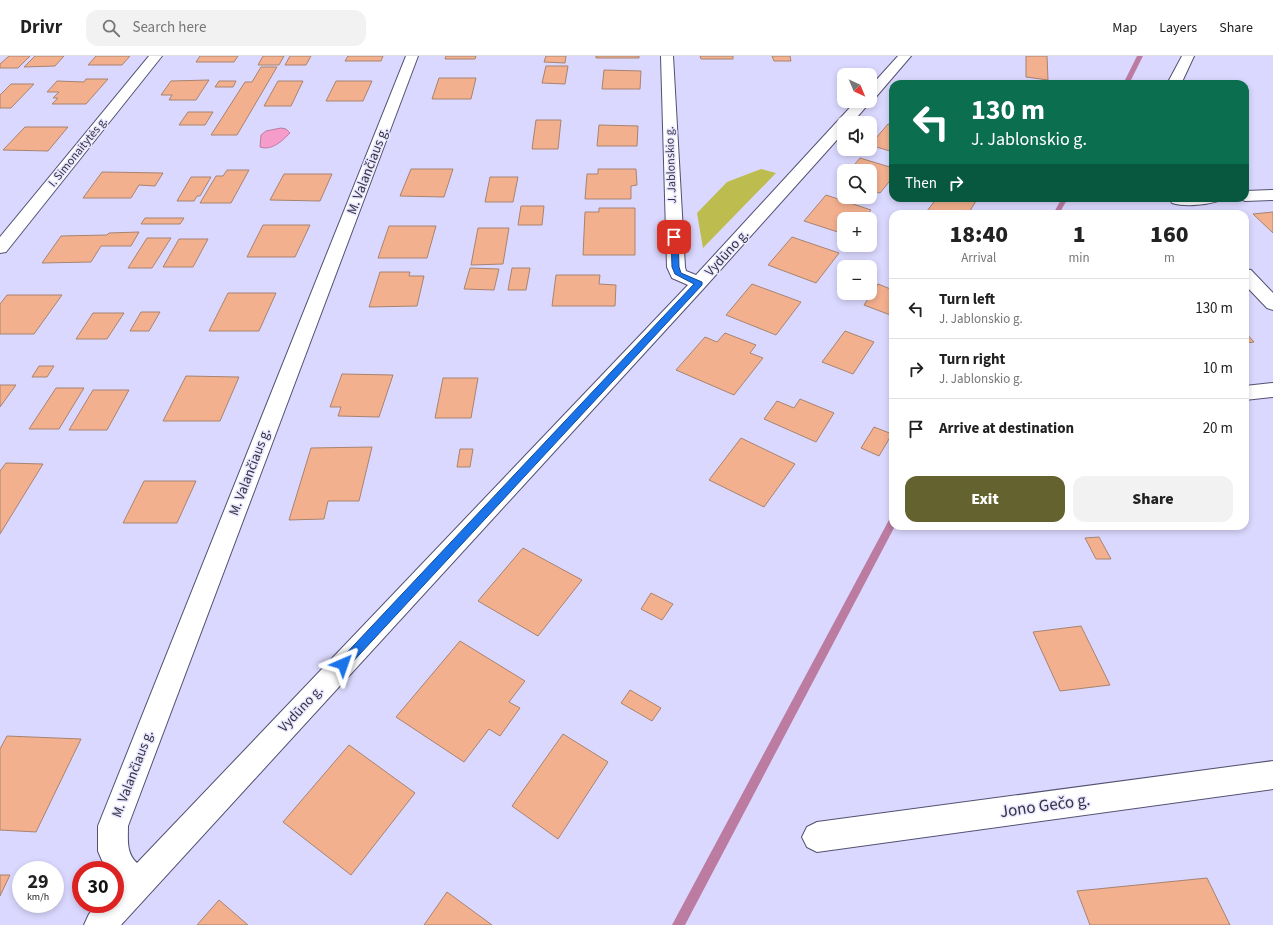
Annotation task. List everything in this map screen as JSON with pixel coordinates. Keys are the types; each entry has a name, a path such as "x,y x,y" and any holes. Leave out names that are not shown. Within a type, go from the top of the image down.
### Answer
{"street":[{"name":"I. Simonaitytės g.","path":"0,248 156,56"},
{"name":"M. Valančiaus g.","path":"138,884 121,869 113,851 113,826 412,56"},
{"name":"J. Jablonskio g.","path":"666,56 676,267 678,274 699,283"},
{"path":"877,87 905,56"},
{"path":"1176,80 1188,56"},
{"name":"Vydūno g.","path":"850,116 858,108"},
{"name":"Vydūno g.","path":"100,925 699,283 837,131"},
{"path":"1249,196 1273,195"},
{"path":"1180,202 1187,210"},
{"path":"1249,278 1273,304"},
{"path":"1249,393 1273,390"},
{"name":"Jono Gečo g.","path":"817,837 1273,775"}],"shaded area":[{"path":"281,128 286,129 290,133 280,142 269,148 260,147 261,135 266,131"},
{"path":"761,169 776,173 703,248 697,213 727,182"}],"building":[{"path":"9,56 30,56 18,68 0,68 0,64"},
{"path":"35,56 64,56 55,66 24,67"},
{"path":"96,56 130,56 122,65 88,65"},
{"path":"200,56 238,56 234,62 196,62"},
{"path":"263,56 284,56 279,65 258,65"},
{"path":"290,56 311,56 306,65 285,65"},
{"path":"348,56 383,56 381,61 345,61"},
{"path":"446,56 476,56 475,59 445,59"},
{"path":"546,56 566,56 565,63 544,62"},
{"path":"596,56 639,56 639,58 596,58"},
{"path":"700,56 733,56 733,59 701,59"},
{"path":"772,56 790,56 791,61 774,61"},
{"path":"1026,56 1047,56 1048,80 1026,77"},
{"path":"546,66 568,66 565,84 542,83"},
{"path":"261,67 277,67 237,135 211,135 245,82 252,82"},
{"path":"604,70 641,71 640,89 602,89"},
{"path":"439,78 476,78 471,99 432,99"},
{"path":"86,79 108,79 86,104 52,104 58,98 53,98 59,92 47,92 57,81 84,82"},
{"path":"209,80 196,100 169,100 172,95 161,95 171,81"},
{"path":"219,81 236,81 233,87 215,87"},
{"path":"278,81 303,81 291,106 264,106"},
{"path":"336,81 372,81 363,101 326,101"},
{"path":"11,84 34,84 11,108 0,108 0,95"},
{"path":"188,112 213,112 205,125 179,125"},
{"path":"536,120 561,120 558,149 532,149"},
{"path":"888,124 889,124 889,151 877,147 877,137"},
{"path":"599,125 638,126 637,146 597,146"},
{"path":"25,127 68,127 48,151 3,150"},
{"path":"860,158 889,167 889,182 880,193 877,192 877,164 855,164"},
{"path":"411,169 453,169 444,197 400,196"},
{"path":"598,169 636,169 637,185 631,186 631,199 585,199 587,174 598,174"},
{"path":"227,170 249,170 231,203 200,203 216,176 223,176"},
{"path":"102,172 163,173 155,186 139,185 131,198 83,198"},
{"path":"284,174 332,174 320,201 270,200"},
{"path":"191,177 211,177 200,196 197,196 194,201 177,201"},
{"path":"490,177 518,177 513,202 485,202"},
{"path":"826,195 837,199 837,204 853,204 871,210 869,212 837,212 837,232 804,221"},
{"path":"934,202 975,202 970,210 928,210"},
{"path":"521,206 544,206 542,225 518,225"},
{"path":"599,208 635,208 635,255 583,255 585,212 599,212"},
{"path":"1273,212 1273,233 1253,214"},
{"path":"145,218 184,218 180,224 141,224"},
{"path":"263,225 310,225 295,257 247,257"},
{"path":"389,226 436,226 427,258 378,258"},
{"path":"478,228 509,228 503,264 471,265"},
{"path":"139,232 131,246 101,246 91,262 42,263 61,236 107,235 109,233"},
{"path":"792,237 839,253 816,283 768,265"},
{"path":"147,238 171,238 152,268 128,268"},
{"path":"179,239 208,239 193,267 163,267"},
{"path":"470,268 499,269 494,290 464,289"},
{"path":"512,268 530,268 526,290 508,290"},
{"path":"380,272 410,272 409,276 424,276 417,306 369,307"},
{"path":"556,275 600,275 599,284 616,285 615,306 552,306"},
{"path":"752,284 801,302 776,335 726,315"},
{"path":"878,284 889,288 889,314 864,305 867,300 877,300"},
{"path":"228,293 276,293 259,331 209,331"},
{"path":"7,295 62,295 34,334 0,334 0,304"},
{"path":"141,312 160,312 149,331 130,331"},
{"path":"93,313 124,313 107,339 76,339"},
{"path":"845,331 874,342 853,374 822,362"},
{"path":"725,333 756,345 750,353 763,358 734,395 676,370 705,337 717,342"},
{"path":"1249,336 1254,342 1249,343"},
{"path":"39,366 54,366 47,377 32,377"},
{"path":"342,374 393,375 379,417 338,416 341,407 330,407"},
{"path":"186,376 239,377 220,421 163,421"},
{"path":"443,378 478,378 471,418 435,418"},
{"path":"0,385 16,385 0,407"},
{"path":"56,388 84,388 59,429 29,429"},
{"path":"93,390 129,390 107,430 69,430"},
{"path":"800,399 834,413 816,442 764,419 777,401 794,408"},
{"path":"874,427 889,433 889,439 879,456 861,448"},
{"path":"741,438 795,464 764,507 709,480"},
{"path":"372,447 359,501 328,501 324,519 289,520 311,448"},
{"path":"460,449 473,449 470,467 457,467"},
{"path":"6,463 43,464 0,534 0,471"},
{"path":"144,481 196,481 177,523 123,523"},
{"path":"1099,537 1111,559 1096,559 1085,538"},
{"path":"523,548 582,580 538,636 478,601"},
{"path":"651,593 673,604 662,620 641,609"},
{"path":"1081,626 1110,685 1060,691 1033,632"},
{"path":"460,641 525,681 509,702 520,708 500,736 489,729 464,762 396,717"},
{"path":"630,690 661,708 652,721 621,703"},
{"path":"563,734 608,762 558,839 512,806"},
{"path":"7,736 81,739 36,832 0,830 0,749"},
{"path":"349,745 415,793 351,875 283,822"},
{"path":"0,875 10,875 0,896"},
{"path":"1207,878 1230,925 1090,925 1077,891"},
{"path":"447,892 492,925 424,925"},
{"path":"219,900 248,925 197,925"}],"waterway":[{"path":"1128,80 1140,56"},
{"path":"1058,210 1063,202"},
{"path":"678,925 889,529"}],"route":[{"path":"343,664 699,283 678,274 676,267 674,237"}]}
